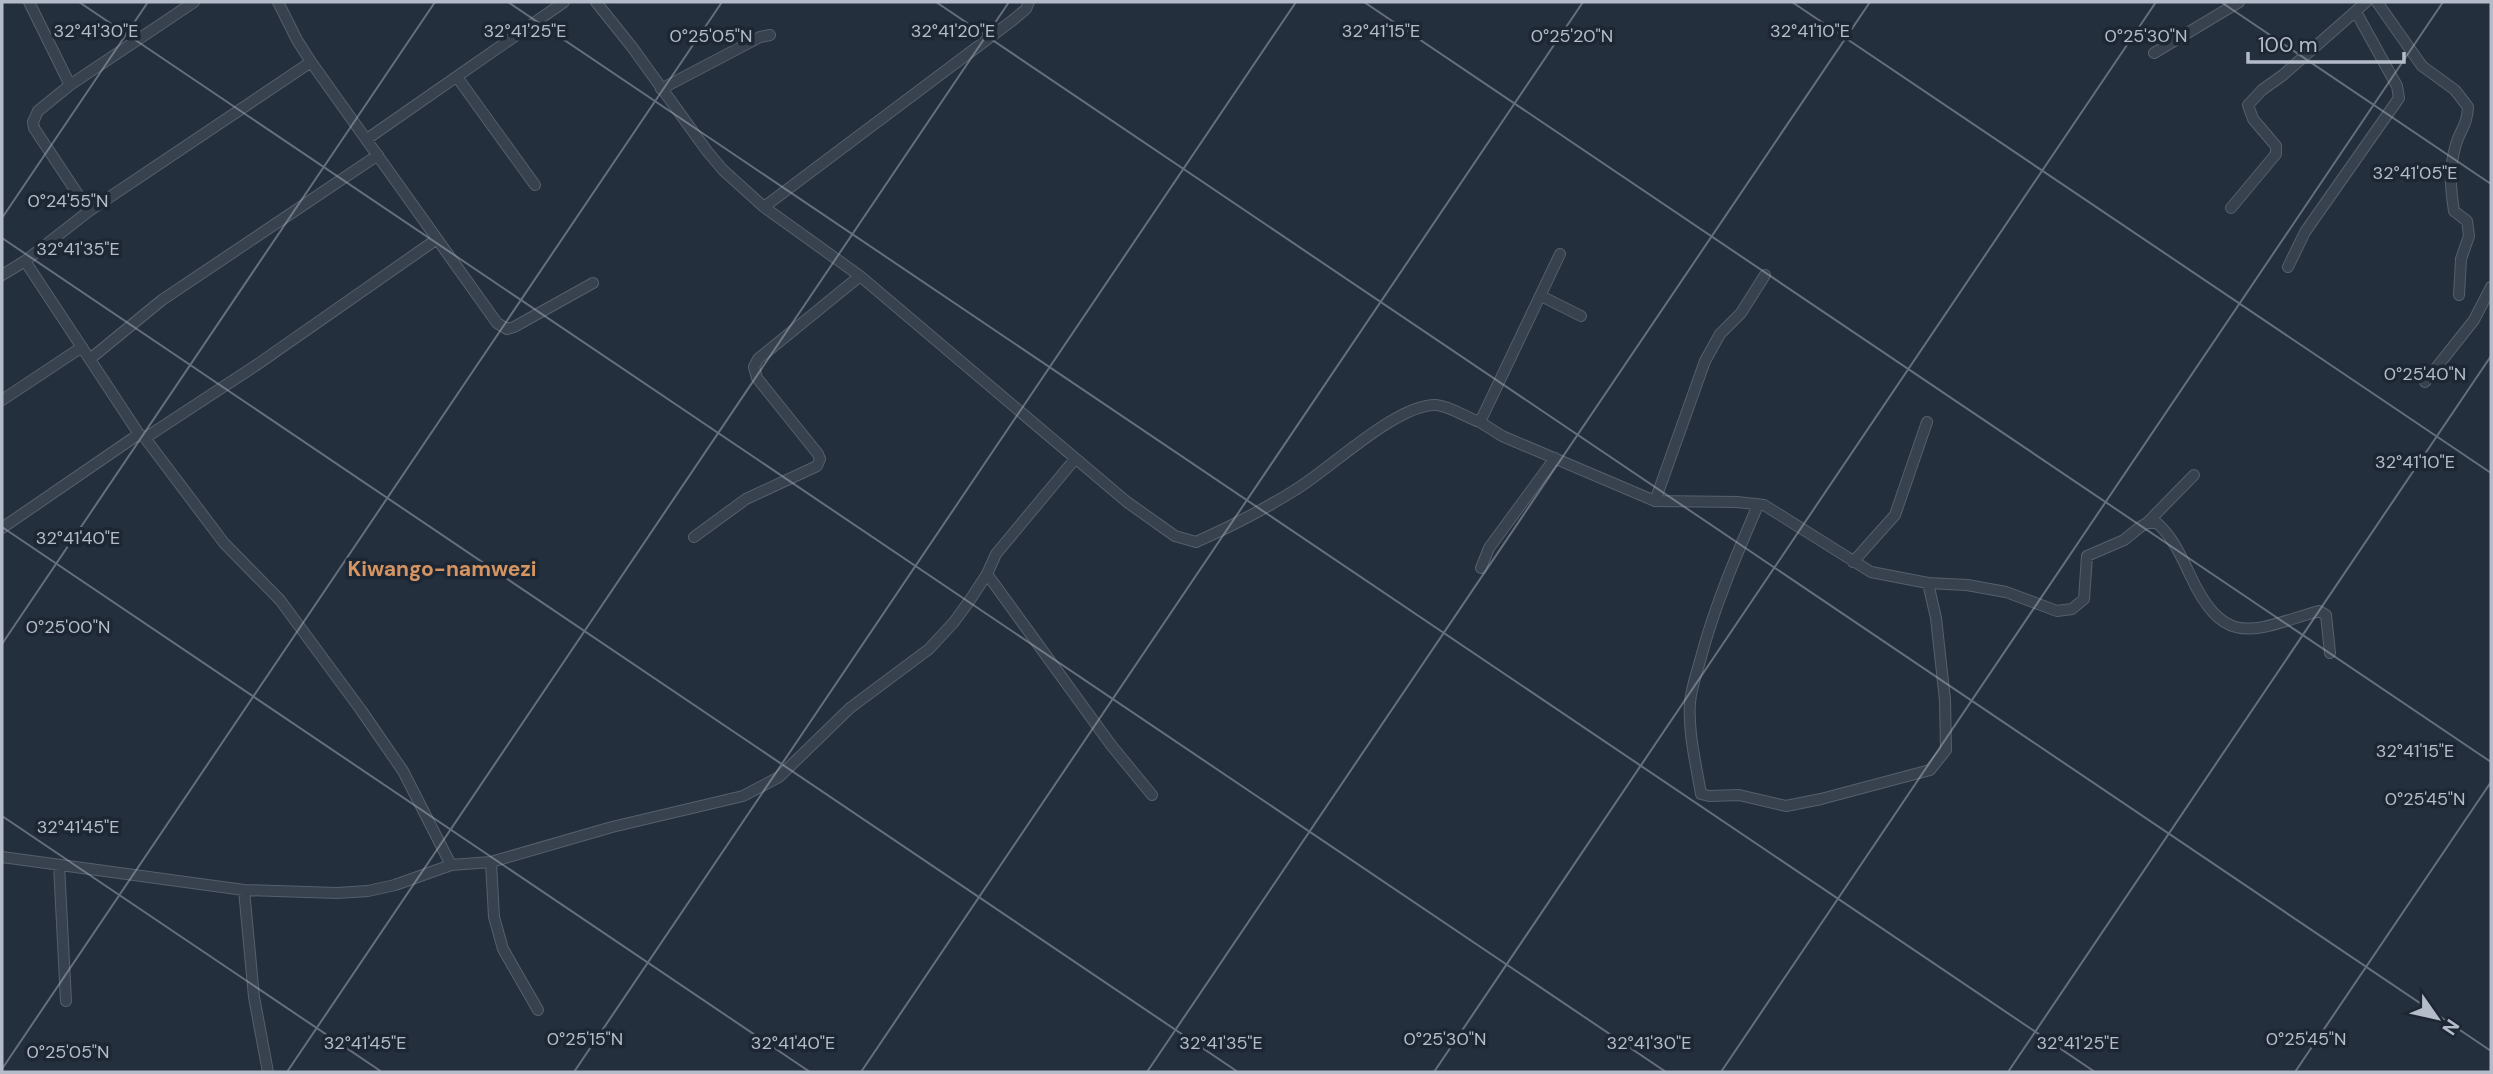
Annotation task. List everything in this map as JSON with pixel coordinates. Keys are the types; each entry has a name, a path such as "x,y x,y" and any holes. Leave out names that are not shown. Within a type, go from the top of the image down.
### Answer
{"street":[{"path":"29,2 70,85"},
{"path":"89,211 34,128 33,122 38,111 70,85 194,2"},
{"path":"278,2 311,62 497,323 502,327 514,327 593,283"},
{"path":"368,139 564,2"},
{"path":"596,2 723,170 764,207 860,276 1128,502 1175,536 1188,541 1196,542 1238,523 1298,488 1392,421 1416,410 1438,405 1480,422 1502,436 1655,501 1764,505 1871,572 1927,583 1967,585 2006,592 2057,611 2067,611 2078,606 2084,599 2087,556 2124,540 2147,523 2194,475"},
{"path":"764,207 1013,20 1026,9 1029,2"},
{"path":"2154,53 2239,2"},
{"path":"2231,208 2276,155 2276,146 2253,119 2248,105 2366,2"},
{"path":"2377,2 2423,66 2455,90 2468,107 2467,123 2457,140 2449,171 2454,211 2467,221 2469,236 2460,258 2459,295"},
{"path":"2288,267 2305,232 2399,98 2397,86 2356,12"},
{"path":"661,89 760,37 770,35"},
{"path":"2,275 89,211 311,62"},
{"path":"457,77 535,185"},
{"path":"90,359 162,300 378,155"},
{"path":"2,528 255,366 437,239"},
{"path":"1480,422 1560,254"},
{"path":"24,261 142,436 224,543 280,600 361,710 402,771 451,866"},
{"path":"1655,501 1705,361 1720,334 1741,313 1765,275"},
{"path":"694,537 746,499 817,466 820,459 818,454 757,378 754,367 758,359 860,276"},
{"path":"2425,382 2474,320 2490,295"},
{"path":"1541,296 1581,316"},
{"path":"2,400 82,347"},
{"path":"1853,562 1895,515 1927,422"},
{"path":"1481,568 1489,548 1555,458"},
{"path":"2,857 244,890 337,893 368,891 451,866 492,862 612,827 743,796 779,778 850,708 929,649 954,622 996,554 1075,459"},
{"path":"1758,505 1731,566 1691,691 1692,741 1701,793 1709,796 1739,795 1787,806 1821,800 1930,770 1946,750 1945,700 1936,618 1927,583"},
{"path":"2147,523 2157,523 2162,528 2185,560 2191,577 2213,614 2219,619 2239,629 2264,628 2319,611 2326,615 2330,653"},
{"path":"986,574 1111,745 1152,795"},
{"path":"492,862 494,917 503,949 538,1010"},
{"path":"59,865 66,1001"},
{"path":"244,890 254,997 268,1072"}],"district":[{"name":"Kiwango-namwezi","path":"442,569"}]}
